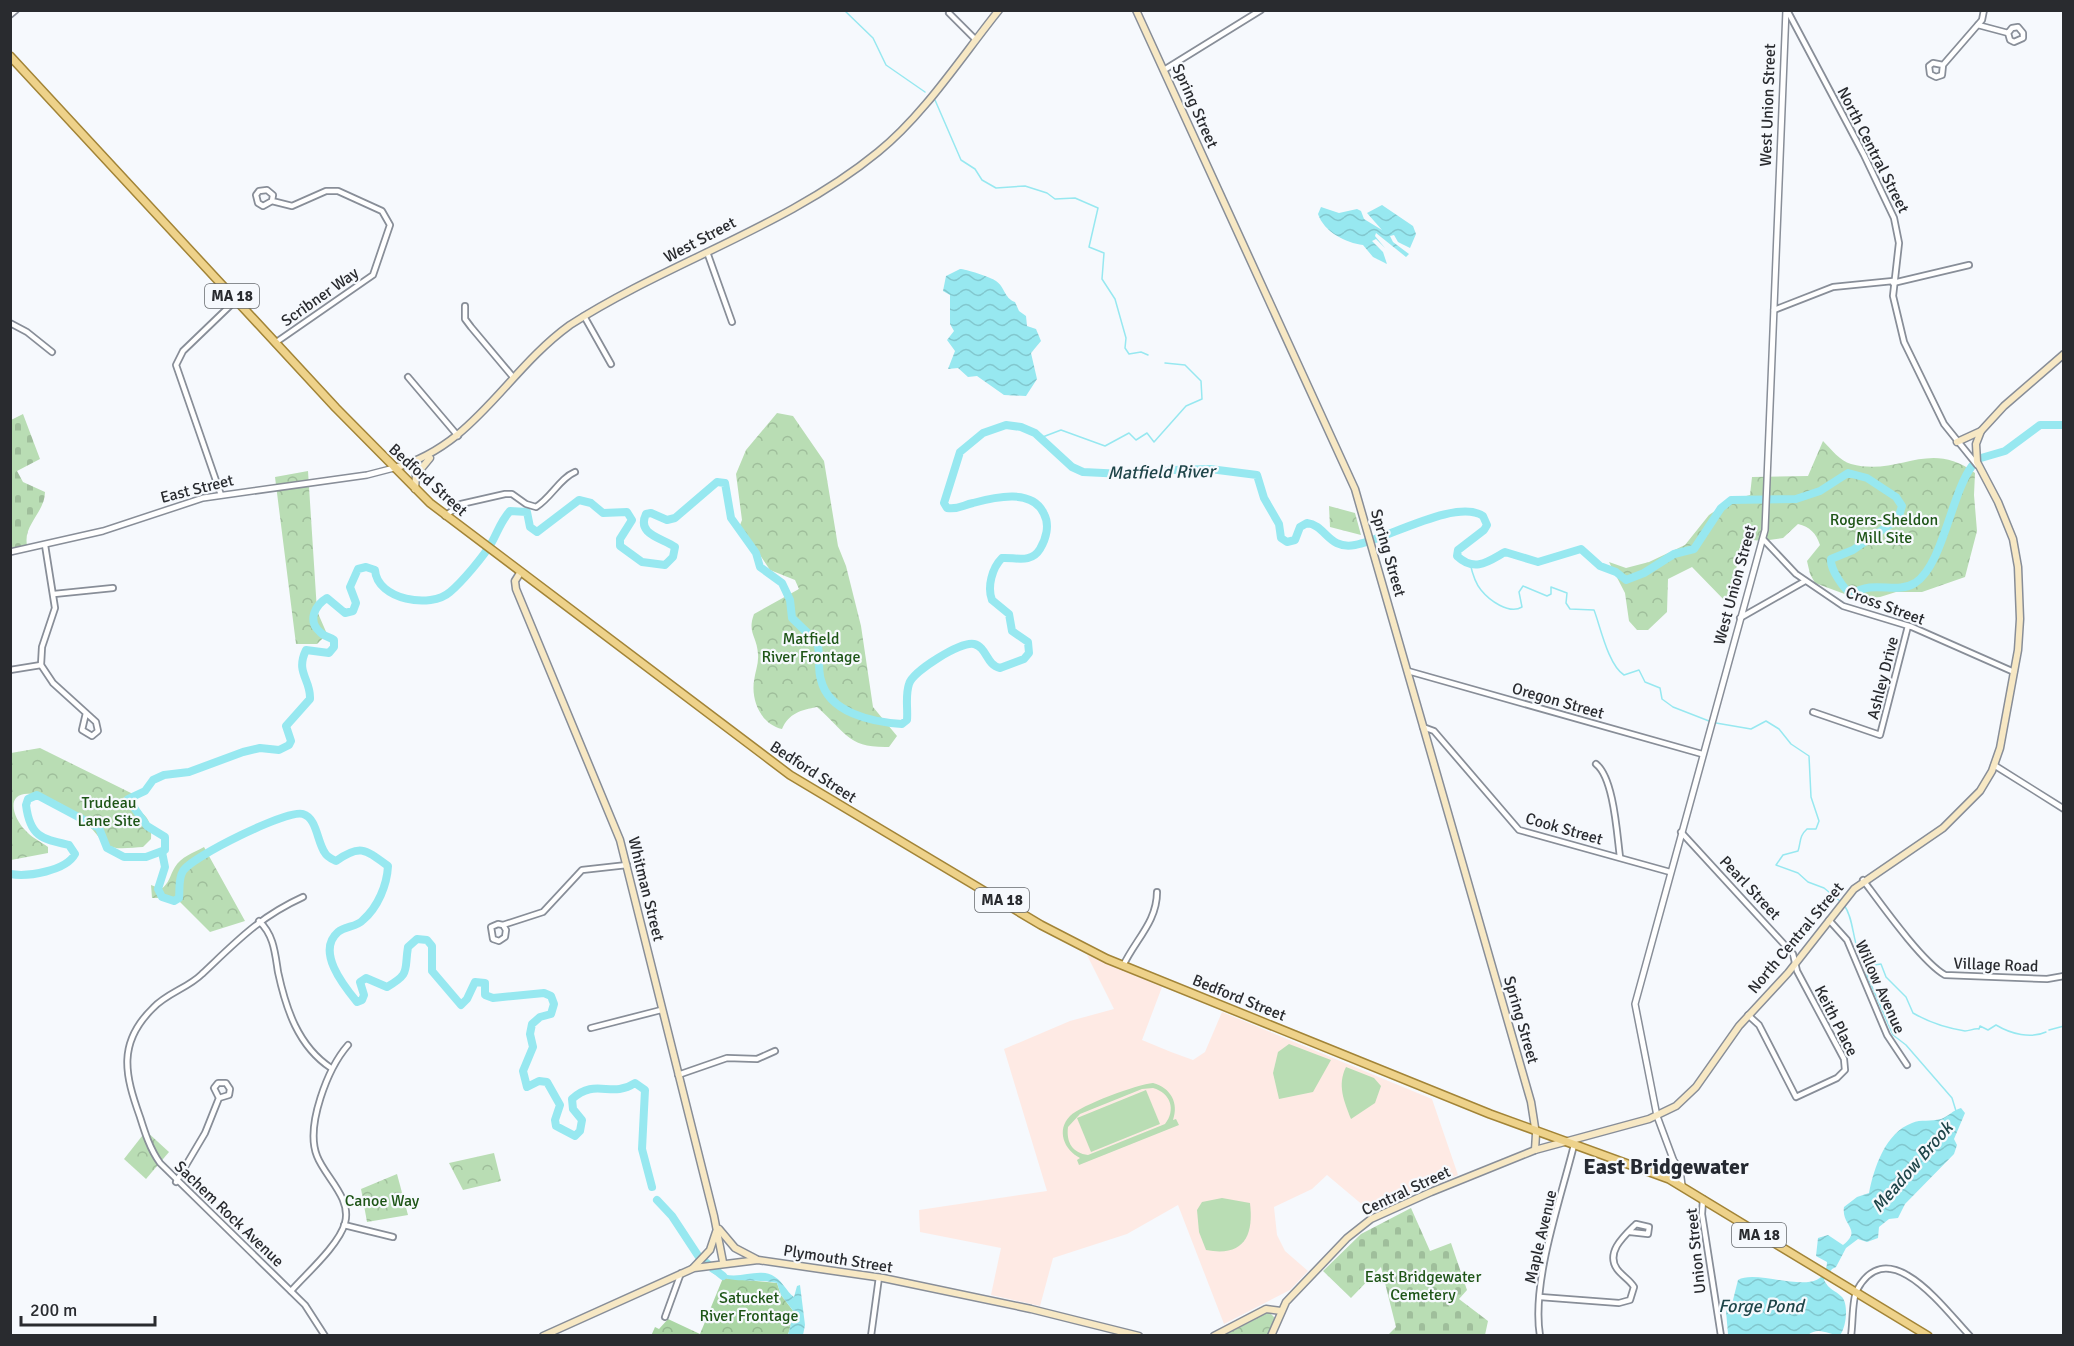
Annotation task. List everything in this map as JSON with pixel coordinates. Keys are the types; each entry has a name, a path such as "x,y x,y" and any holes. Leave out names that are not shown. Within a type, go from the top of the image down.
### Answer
{"main road":[{"name":"West Street","path":"394,468 419,460 439,450 458,436 555,336 584,316 819,192 873,156 914,116 999,10"},
{"name":"Spring Street","path":"1136,10 1349,475 1369,534 1531,1102 1536,1132 1535,1150"},
{"name":"Bedford Street","path":"10,56 275,343 415,489 493,554 736,736 799,780 1050,930 1123,966 1536,1132 1671,1180 1703,1199"},
{"path":"1957,442 1981,431 2004,406 2064,354"},
{"path":"1980,469 1976,448 1981,431"},
{"path":"415,489 415,479 420,468 439,450"},
{"name":"North Central Street","path":"1563,1141 1658,1116 1676,1106 1696,1087 1748,1015 1795,964 1839,906 1863,880 1951,821 1980,791 1994,765 2014,672 2020,629 2017,560 2007,520 1980,469"},
{"name":"Whitman Street","path":"520,573 515,581 516,589 612,818 627,865 716,1226 720,1263"},
{"name":"Central Street","path":"1271,1335 1281,1311 1347,1238 1371,1219 1431,1192 1563,1141"},
{"name":"MA 18","path":"1703,1199 1928,1335"},
{"path":"716,1226 735,1248 758,1260"},
{"path":"703,1261 713,1242 716,1226"},
{"name":"Plymouth Street","path":"543,1335 691,1269 703,1261 720,1263 758,1260 879,1277 1031,1309 1138,1335"},
{"path":"1215,1335 1266,1309 1281,1311"}],"street":[{"path":"10,15 16,10"},
{"path":"1164,70 1261,10"},
{"name":"North Central Street","path":"1786,10 1864,155 1894,218 1899,243 1893,282 1894,308 1904,342 1944,424 1980,469"},
{"name":"West Union Street","path":"1658,1116 1635,1004 1763,539 1767,503 1786,10"},
{"path":"1943,65 1978,25 1984,10"},
{"path":"949,13 975,39"},
{"path":"1978,25 2008,33"},
{"name":"Scribner Way","path":"272,201 296,205 326,191 338,191 382,211 390,225 373,274 275,343"},
{"path":"707,252 732,322"},
{"path":"1774,309 1833,287 1893,282 1969,266"},
{"path":"220,495 176,365 183,351 236,300"},
{"path":"465,306 465,319 513,377"},
{"path":"584,316 611,364"},
{"path":"10,323 27,332 52,352"},
{"path":"408,377 458,436"},
{"name":"East Street","path":"10,552 103,531 185,503 220,495 367,475 394,468"},
{"path":"445,516 461,504 492,496 512,494 526,504 536,507 549,497 567,475 575,472"},
{"name":"Cross Street","path":"1763,539 1777,557 1805,581 1851,609 1908,626 2014,672"},
{"path":"45,545 54,594 54,615 42,647 41,665 53,683 86,713 98,726 97,733 92,736 82,730 86,713"},
{"path":"1740,618 1805,581"},
{"path":"54,594 113,588"},
{"name":"Ashley Drive","path":"1813,712 1880,735 1908,626"},
{"path":"10,670 41,665"},
{"name":"Oregon Street","path":"1408,671 1702,754"},
{"name":"Cook Street","path":"1424,727 1434,731 1519,830 1670,872"},
{"path":"1596,764 1601,768 1609,789 1620,857"},
{"path":"1994,765 2064,809"},
{"name":"Pearl Street","path":"1681,832 1784,942 1793,954 1795,964"},
{"path":"503,925 543,912 582,870 627,865"},
{"name":"Village Road","path":"1863,880 1926,958 1945,975 2047,979 2064,976"},
{"path":"1123,966 1131,948 1154,915 1157,892"},
{"name":"Sachem Rock Avenue","path":"303,897 259,921 196,980 152,1009 137,1028 128,1048 127,1076 150,1146 164,1169 291,1291 316,1317 325,1335"},
{"name":"Willow Avenue","path":"1829,920 1847,940 1887,1035 1907,1065"},
{"path":"259,921 270,935 287,1007 295,1028 314,1053 331,1068"},
{"name":"Keith Place","path":"1748,1015 1759,1025 1796,1097 1837,1078 1846,1068 1844,1059 1795,964"},
{"path":"591,1028 661,1010"},
{"path":"291,1291 325,1252 344,1225 344,1205 321,1165 313,1143 316,1119 331,1068 348,1045"},
{"path":"678,1075 727,1058 757,1059 775,1051"},
{"path":"177,1182 205,1133 219,1098"},
{"name":"Union Street","path":"1658,1116 1673,1159 1680,1170 1682,1185"},
{"name":"Maple Avenue","path":"1540,1335 1540,1297 1545,1262 1574,1145"},
{"name":"Union Street","path":"1671,1180 1674,1173 1673,1159"},
{"name":"Union Street","path":"1703,1199 1702,1214 1721,1335"},
{"path":"344,1225 393,1237"},
{"path":"1540,1297 1619,1303 1630,1300 1634,1287 1616,1268 1614,1259 1617,1246 1630,1233"},
{"path":"1851,1335 1856,1291 1881,1268 1900,1270 1917,1282 1970,1335"},
{"path":"665,1317 681,1273"},
{"path":"871,1335 879,1277"}],"shaded area":[{"path":"1087,955 1162,987 1142,1040 1193,1060 1205,1052 1222,1012 1432,1099 1458,1175 1371,1212 1327,1175 1312,1189 1274,1207 1277,1235 1285,1251 1308,1271 1290,1290 1224,1324 1178,1205 1127,1234 1053,1258 1040,1306 991,1295 1001,1248 920,1232 919,1210 1047,1191 1004,1049 1070,1021 1114,1009"}],"green space":[{"name":"Matfield River Frontage","path":"777,413 793,416 824,461 838,546 846,566 861,626 873,707 897,736 889,747 875,747 855,741 841,731 817,707 796,713 788,719 782,729 768,722 756,704 753,689 758,657 752,630 754,614 799,589 795,580 770,570 740,525 742,520 736,474 746,450"},
{"path":"23,414 40,459 17,471 23,482 45,492 42,506 28,531 27,545 11,548 11,420"},
{"name":"Rogers-Sheldon Mill Site","path":"1823,441 1839,458 1851,464 1868,467 1928,458 1943,459 1958,463 1975,473 1977,531 1965,577 1922,592 1896,592 1880,597 1858,599 1815,583 1807,561 1820,545 1812,531 1798,524 1783,538 1762,541 1744,539 1727,603 1692,567 1668,579 1667,612 1648,630 1637,630 1629,621 1625,593 1609,562 1626,568 1649,562 1685,545 1709,515 1731,500 1750,495 1752,477 1808,476"},
{"path":"308,471 317,611 327,634 317,644 296,644 275,477"},
{"path":"1329,506 1355,513 1361,535 1330,527"},
{"name":"Trudeau Lane Site","path":"40,748 135,795 132,805 148,819 151,839 143,847 111,847 79,816 64,806 40,795 23,794 14,800 14,812 27,833 48,847 48,853 11,860 11,753"},
{"path":"204,847 245,921 210,932 176,898 152,898 151,885 161,889 166,885 181,860"},
{"path":"1289,1044 1331,1060 1313,1092 1279,1099 1273,1073 1278,1052"},
{"path":"1346,1067 1374,1078 1381,1086 1375,1103 1351,1119 1342,1087"},
{"path":"1146,1084 1159,1085 1169,1092 1175,1108 1173,1120 1176,1119 1179,1125 1079,1165 1077,1160 1080,1158 1070,1150 1064,1139 1063,1127 1070,1116 1097,1101","holes":["1142,1089 1159,1090 1168,1098 1171,1108 1165,1124 1088,1155 1078,1152 1069,1142 1068,1127 1080,1114"]},
{"path":"1146,1090 1160,1124 1091,1152 1077,1118"},
{"path":"146,1131 169,1152 146,1179 124,1159"},
{"path":"494,1153 501,1181 463,1190 449,1163"},
{"name":"Canoe Way","path":"397,1174 408,1215 367,1222 361,1189"},
{"path":"1222,1198 1250,1203 1248,1235 1237,1247 1229,1250 1206,1250 1199,1232 1197,1210 1202,1202"},
{"name":"East Bridgewater Cemetery","path":"1411,1208 1430,1251 1451,1243 1467,1290 1459,1299 1488,1321 1485,1335 1388,1335 1396,1327 1381,1267 1351,1298 1323,1271 1361,1234"},
{"name":"Satucket River Frontage","path":"723,1278 777,1283 781,1295 794,1312 788,1335 651,1336 655,1327 659,1329 668,1319 700,1334"},
{"path":"1269,1312 1275,1318 1268,1335 1223,1336"}],"water":[{"path":"1382,205 1413,226 1416,234 1410,248 1398,242 1394,235 1390,236 1393,242 1409,254 1406,257 1376,233 1375,236 1385,248 1376,239 1372,241 1383,252 1387,264 1373,257 1363,245 1336,236 1325,226 1318,214 1321,207 1339,213 1357,209 1361,211 1364,219 1382,230 1367,213"},
{"path":"960,269 996,281 1015,302 1019,311 1026,316 1027,326 1036,329 1041,341 1031,353 1037,379 1026,396 1004,395 977,376 968,377 958,368 948,369 955,351 947,340 954,331 950,324 950,295 943,291 946,276"},
{"name":"Forge Pond","path":"1961,1108 1965,1113 1954,1139 1957,1145 1954,1154 1905,1204 1898,1218 1889,1219 1879,1227 1878,1238 1867,1242 1858,1239 1846,1248 1836,1267 1824,1280 1844,1301 1846,1316 1840,1335 1820,1331 1808,1335 1728,1334 1726,1311 1732,1304 1738,1280 1761,1277 1804,1282 1816,1280 1824,1274 1827,1262 1816,1256 1818,1238 1828,1235 1843,1245 1849,1240 1851,1231 1845,1219 1844,1207 1857,1197 1869,1193 1874,1173 1888,1143 1903,1128 1912,1123 1941,1119"},
{"path":"715,1270 731,1275 768,1274 778,1279 794,1297 797,1286 800,1285 805,1325 803,1335 788,1335 794,1312 781,1295 777,1283 733,1280 709,1271"}],"waterway":[{"path":"844,10 873,38 886,65 925,92"},
{"path":"935,100 961,160 975,169 982,180 996,188 1025,186 1047,193 1055,199 1075,198 1098,208 1089,247 1104,253 1102,279 1115,299 1126,338 1125,348 1129,354 1141,352 1148,355"},
{"path":"1040,438 1061,430 1105,446 1129,433 1136,440 1147,433 1154,442 1186,406 1202,399 1201,381 1185,365 1165,363"},
{"name":"Matfield River","path":"10,874 26,875 46,872 64,865 75,854 69,845 51,841 34,830 26,805 28,799 37,795 99,828 107,848 124,857 146,857 165,850 165,837 147,826 128,799 145,791 153,780 164,775 189,772 243,752 260,748 279,750 289,745 291,741 286,726 310,699 302,665 306,650 329,653 334,647 334,640 321,633 314,623 314,613 323,601 327,598 345,613 353,611 356,603 350,587 358,569 366,567 375,570 378,580 395,595 418,600 441,597 455,588 478,561 510,511 527,512 530,527 537,532 579,500 591,503 603,513 627,512 632,520 620,539 620,546 642,562 665,565 673,557 675,547 648,531 644,521 646,514 651,513 667,520 675,518 717,482 725,483 731,518 756,553 760,567 782,583 790,600 792,618 817,642 821,680 833,701 853,714 878,721 902,724 907,720 907,693 912,678 949,652 968,644 974,644 982,649 995,666 1000,668 1024,659 1029,653 1028,642 1012,631 1009,614 992,600 990,584 1002,558 1032,557 1040,549 1046,532 1047,523 1044,514 1039,506 1023,498 1002,497 954,508 947,508 944,503 960,452 983,433 1006,425 1021,427 1035,433 1072,467 1083,472 1144,475 1173,470 1210,469 1257,475 1264,498 1279,524 1281,538 1287,542 1295,540 1300,527 1307,523 1319,528 1333,541 1346,546 1368,542 1439,516 1456,512 1471,512 1483,516 1487,525 1484,530 1458,550 1457,556 1470,564 1482,564 1505,552 1538,562 1581,549 1600,566 1616,572 1626,580 1644,573 1674,554 1694,549 1721,508 1731,500 1796,499 1820,491 1848,473 1867,478 1896,497 1902,506 1898,519 1853,550 1831,559 1838,579 1852,594 1869,588 1900,588 1915,583 1925,574 1940,545 1958,494 1972,466"},
{"name":"Matfield River","path":"1981,458 2005,451 2040,425 2064,425"},
{"path":"1470,563 1475,581 1481,590 1505,608 1522,607 1519,592 1523,586 1547,596 1551,594 1551,587 1567,593 1566,603 1570,609 1594,610 1605,644 1618,670 1624,675 1639,670 1645,682 1660,688 1662,699 1673,707 1709,721"},
{"path":"1716,723 1751,729 1766,721 1779,729 1791,744 1809,756 1811,797 1819,821 1816,829 1807,829 1803,834 1798,851 1783,855 1776,865 1798,873 1808,882 1824,888 1840,901"},
{"path":"162,852 165,867 158,889 162,897 174,901 179,898 181,874 190,864 240,835 294,814 308,816 322,848 327,856 336,861 357,851 368,852 374,856 388,866 381,895 373,909 360,922 338,932 332,940 330,949 334,968 357,1002 362,1000 364,995 360,982 366,978 387,987 403,975 408,947 417,939 427,940 432,946 432,971 461,1005 467,999 475,982 485,983 485,995 493,998 544,993 551,996 554,1004 551,1014 540,1017 532,1024 530,1034 533,1047 523,1071 527,1087 539,1081 547,1082 560,1105 555,1120 556,1126 575,1136 580,1131 582,1120 573,1109 572,1099 581,1093 596,1088 618,1089 635,1083 645,1090 642,1149 652,1187"},
{"path":"1844,905 1848,912 1858,952 1867,965"},
{"path":"1868,966 1881,964 1886,977 1906,997 1913,1013 1945,1027 1965,1031 1979,1029 1980,1026 1988,1030 1996,1025 2021,1034 2034,1035 2046,1032"},
{"name":"Meadow Brook","path":"1867,966 1866,973 1893,1035 1906,1045 1952,1098 1956,1111"},
{"path":"2049,1030 2064,1026"},
{"path":"657,1200 672,1216 699,1257 723,1276"}],"district":[{"name":"East Bridgewater","path":"1666,1166"}]}
